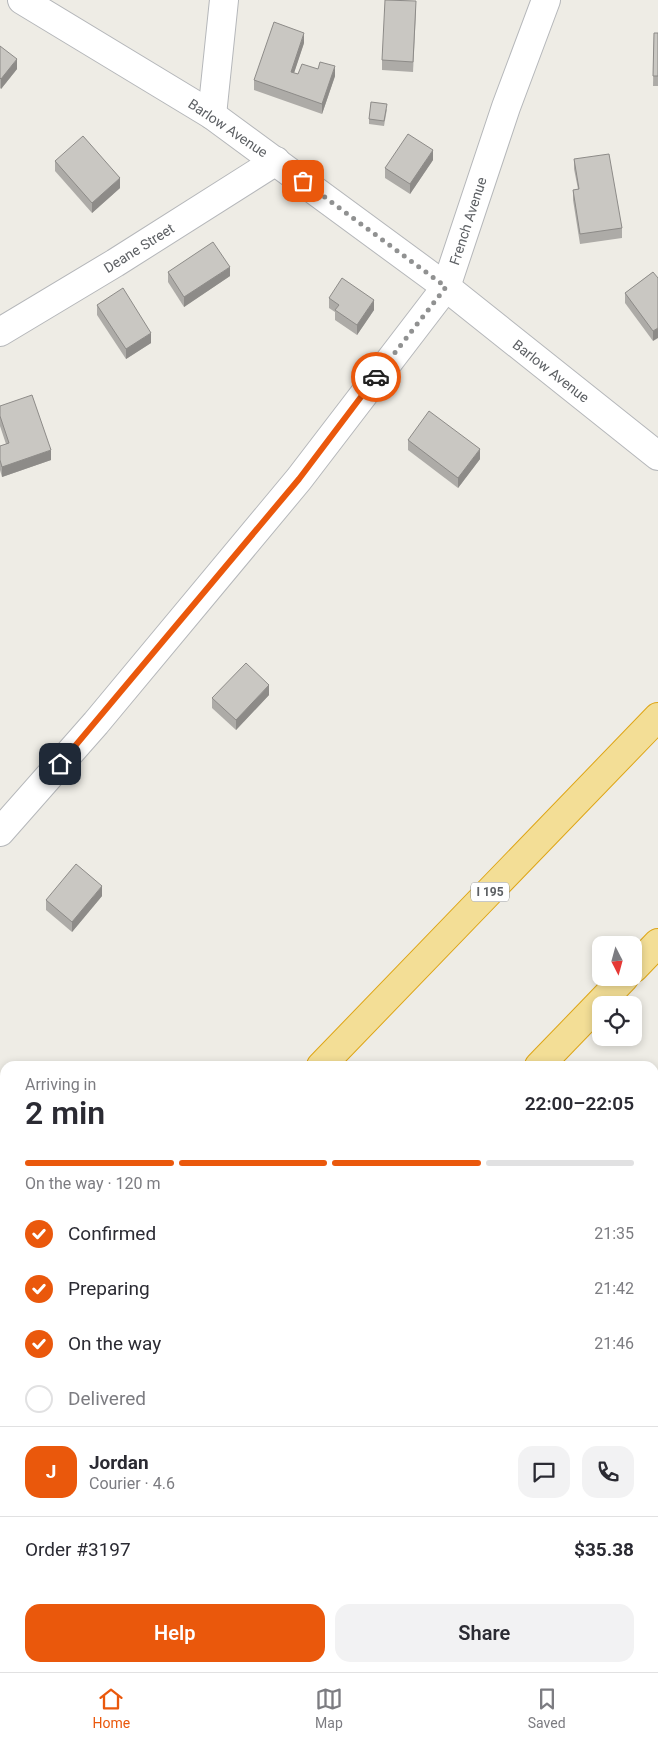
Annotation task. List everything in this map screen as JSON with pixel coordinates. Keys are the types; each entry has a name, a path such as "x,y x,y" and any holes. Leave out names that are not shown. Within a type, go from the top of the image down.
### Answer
{"highway":[{"name":"I 195","path":"326,1061 658,717"},
{"path":"642,960 658,943"},
{"path":"544,1061 616,986"}],"street":[{"name":"Barlow Avenue","path":"22,0 212,115 446,287 658,456"},
{"path":"212,115 224,0"},
{"name":"French Avenue","path":"0,832 96,724 299,479 446,287 506,107 546,0"},
{"name":"Deane Street","path":"0,332 115,263 276,161"}],"building":[{"path":"385,0 416,1 413,62 382,60"},
{"path":"274,22 304,33 291,72 298,74 302,64 318,69 320,62 335,66 322,104 254,80"},
{"path":"654,33 658,33 658,76 653,76"},
{"path":"0,46 17,59 1,79 0,78"},
{"path":"371,102 387,104 384,121 369,119"},
{"path":"408,134 433,150 410,184 385,168"},
{"path":"83,136 120,178 92,203 55,161"},
{"path":"609,154 622,228 580,234 573,190 579,189 574,159"},
{"path":"213,242 230,267 184,297 168,272"},
{"path":"653,272 658,278 658,328 653,331 625,293"},
{"path":"342,278 374,300 357,325 335,310 339,305 329,298"},
{"path":"123,288 151,333 126,349 97,305"},
{"path":"32,395 51,450 2,467 0,446 9,443 0,416 0,406"},
{"path":"429,411 480,449 458,478 408,440"},
{"path":"246,663 269,685 236,720 212,698"},
{"path":"76,864 102,886 72,922 46,900"}],"way so far":[{"path":"303,181 446,287 376,377"}],"route":[{"path":"60,764 96,724 299,479 376,377"}]}
